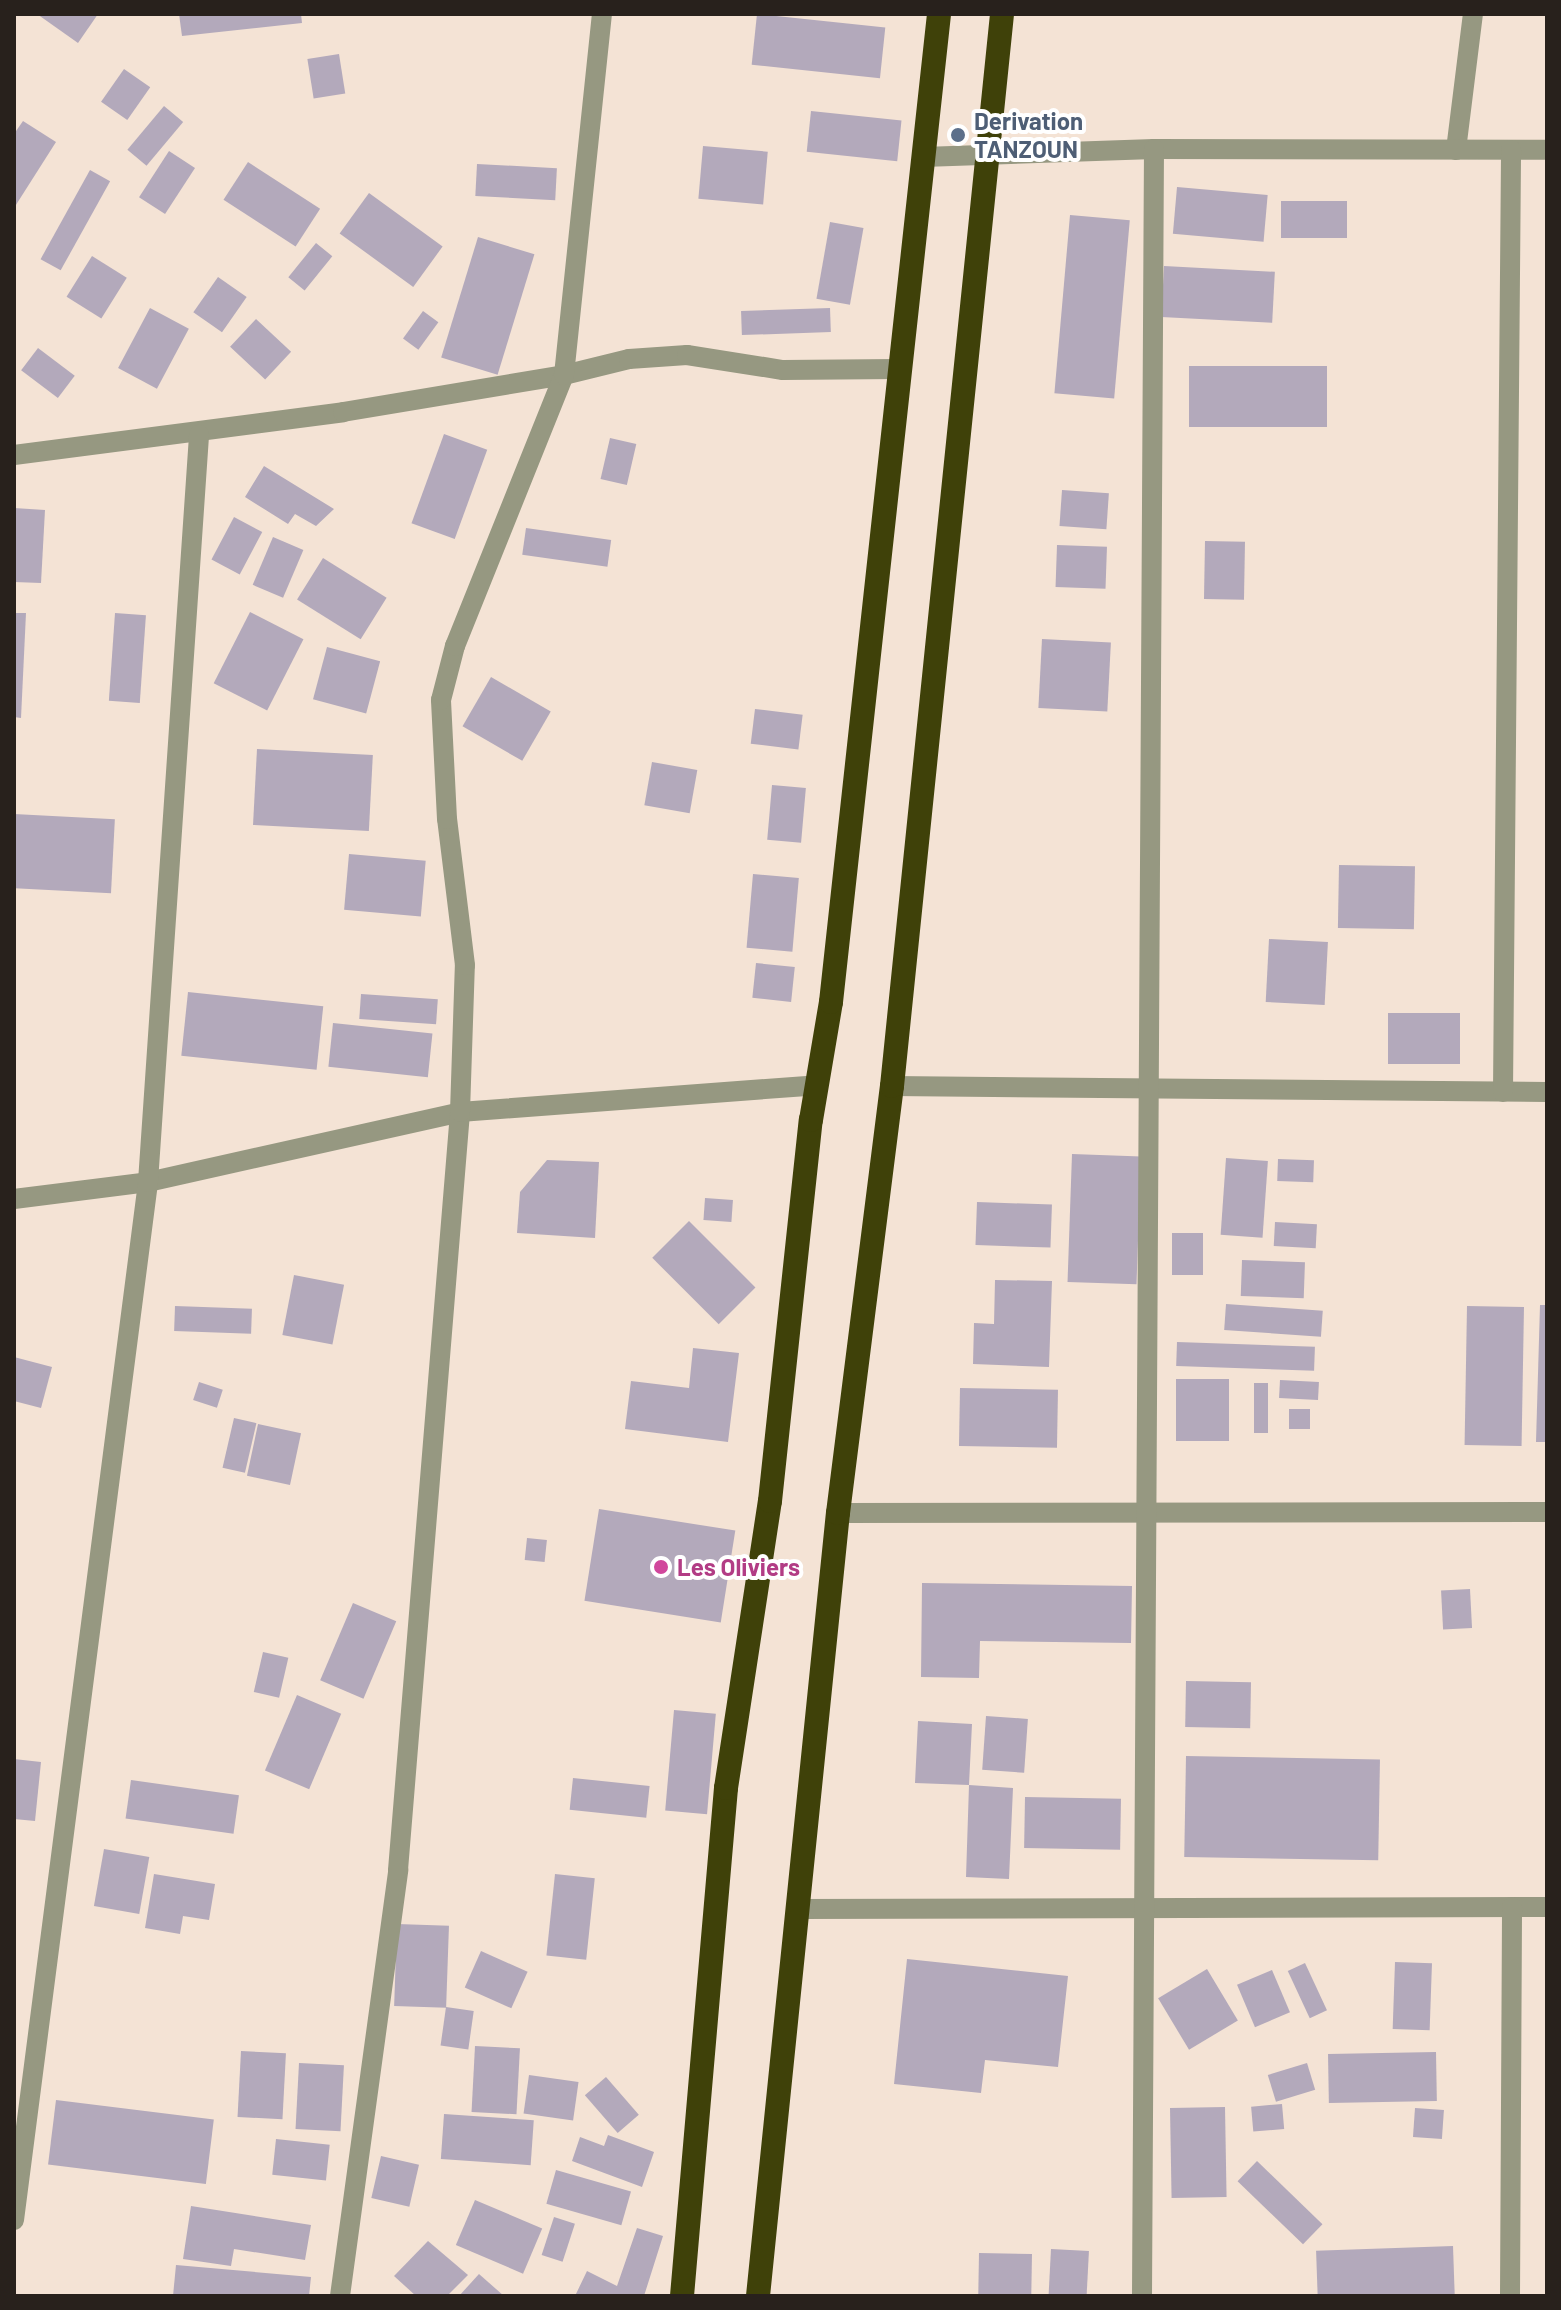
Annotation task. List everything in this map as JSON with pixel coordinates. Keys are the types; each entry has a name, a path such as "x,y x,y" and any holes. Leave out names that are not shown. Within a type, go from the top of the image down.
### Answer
{"highway":[{"path":"682,2296 726,1788 770,1501 817,1085 831,1002 897,369 939,14"},
{"path":"758,2296 838,1513 892,1086 1002,14"}],"street":[{"path":"340,2296 398,1870 460,1112 465,965 462,906 447,819 441,700 455,646 564,375 602,14"},
{"path":"1456,150 1473,14"},
{"path":"923,157 1154,149 1547,150"},
{"path":"1142,2296 1154,149"},
{"path":"1503,1092 1511,150"},
{"path":"14,455 199,435 564,375 629,359 687,355 783,370 897,369"},
{"path":"14,2220 148,1182 199,435"},
{"path":"14,1199 148,1182 460,1112 817,1085"},
{"path":"892,1086 1547,1092"},
{"path":"838,1513 1147,1510 1547,1512"},
{"path":"799,1909 1144,1905 1547,1907"},
{"path":"1510,2296 1512,1907"}],"building":[{"path":"37,14 98,14 78,43"},
{"path":"179,14 301,14 302,23 182,36"},
{"path":"757,14 885,27 880,78 752,65"},
{"path":"339,54 345,94 314,99 307,59"},
{"path":"124,69 150,87 127,120 101,102"},
{"path":"164,106 183,122 147,166 127,150"},
{"path":"811,111 902,121 897,161 807,152"},
{"path":"23,121 56,142 14,208 14,134"},
{"path":"703,146 768,152 763,204 698,199"},
{"path":"169,151 195,168 165,214 139,197"},
{"path":"248,162 320,209 296,247 223,200"},
{"path":"477,164 557,168 555,200 475,196"},
{"path":"90,170 110,181 61,270 41,259"},
{"path":"1177,187 1268,195 1264,242 1173,234"},
{"path":"369,193 443,246 413,287 340,233"},
{"path":"1281,201 1347,201 1347,238 1281,238"},
{"path":"1070,215 1130,220 1114,399 1054,393"},
{"path":"830,222 863,228 850,305 816,299"},
{"path":"478,237 534,254 498,375 441,357"},
{"path":"316,243 332,256 305,290 288,277"},
{"path":"92,256 127,278 101,318 67,297"},
{"path":"1164,266 1275,272 1272,323 1161,317"},
{"path":"218,277 247,297 222,332 193,312"},
{"path":"150,308 189,329 157,389 118,368"},
{"path":"830,308 831,332 742,335 741,311"},
{"path":"423,311 438,322 418,350 403,339"},
{"path":"256,319 291,352 265,380 230,347"},
{"path":"38,348 75,376 58,398 21,370"},
{"path":"1189,366 1327,366 1327,427 1189,427"},
{"path":"444,434 487,450 455,539 412,523"},
{"path":"610,438 636,444 627,485 601,479"},
{"path":"264,466 334,509 316,526 295,514 288,524 245,497"},
{"path":"1062,490 1109,493 1106,529 1059,526"},
{"path":"14,508 45,510 41,583 14,582"},
{"path":"234,517 262,532 240,574 211,559"},
{"path":"526,528 611,540 607,567 522,555"},
{"path":"273,537 303,550 283,598 253,585"},
{"path":"1205,541 1245,542 1244,600 1204,599"},
{"path":"1057,545 1107,547 1106,589 1056,587"},
{"path":"323,558 387,598 361,639 297,600"},
{"path":"250,612 303,639 267,711 214,683"},
{"path":"14,613 26,613 21,718 14,717"},
{"path":"115,613 146,615 140,703 109,701"},
{"path":"1042,639 1111,643 1107,712 1038,708"},
{"path":"327,647 380,661 366,713 313,699"},
{"path":"491,677 551,712 522,761 462,726"},
{"path":"755,709 803,715 798,750 751,744"},
{"path":"257,749 373,755 369,831 253,825"},
{"path":"652,762 697,770 690,813 644,805"},
{"path":"772,785 806,788 801,843 767,840"},
{"path":"14,814 115,819 111,893 14,888"},
{"path":"349,854 426,861 421,916 344,910"},
{"path":"1339,865 1415,866 1414,929 1338,928"},
{"path":"753,874 799,878 792,952 747,948"},
{"path":"1269,939 1328,942 1325,1005 1266,1002"},
{"path":"756,963 795,967 791,1002 752,998"},
{"path":"188,992 323,1006 317,1070 181,1056"},
{"path":"361,994 438,999 436,1024 359,1019"},
{"path":"1388,1013 1460,1013 1460,1064 1388,1064"},
{"path":"333,1023 432,1033 428,1077 328,1067"},
{"path":"1072,1154 1141,1156 1136,1284 1068,1282"},
{"path":"1226,1158 1268,1161 1263,1238 1221,1235"},
{"path":"1278,1159 1314,1160 1313,1182 1277,1181"},
{"path":"547,1160 599,1162 595,1238 517,1233 520,1192"},
{"path":"705,1198 733,1200 731,1222 703,1220"},
{"path":"977,1202 1052,1205 1050,1248 975,1245"},
{"path":"689,1221 755,1287 719,1324 652,1258"},
{"path":"1275,1222 1317,1224 1316,1248 1274,1246"},
{"path":"1172,1233 1203,1233 1203,1275 1172,1275"},
{"path":"1242,1260 1305,1262 1304,1298 1241,1296"},
{"path":"294,1275 344,1285 332,1345 282,1335"},
{"path":"995,1280 1052,1281 1049,1367 973,1364 974,1323 994,1324"},
{"path":"1226,1304 1323,1311 1321,1337 1224,1330"},
{"path":"1540,1305 1547,1305 1547,1442 1536,1442"},
{"path":"175,1306 252,1309 251,1334 174,1331"},
{"path":"1467,1306 1524,1307 1522,1446 1465,1445"},
{"path":"1177,1342 1315,1347 1314,1371 1176,1366"},
{"path":"693,1348 739,1353 728,1442 625,1429 631,1381 689,1388"},
{"path":"14,1357 52,1367 41,1408 14,1401"},
{"path":"1176,1379 1229,1379 1229,1441 1176,1441"},
{"path":"1280,1380 1319,1382 1318,1400 1279,1398"},
{"path":"199,1382 223,1390 217,1408 193,1400"},
{"path":"1254,1383 1268,1383 1268,1433 1254,1433"},
{"path":"960,1388 1058,1390 1057,1448 959,1446"},
{"path":"1289,1409 1310,1409 1310,1429 1289,1429"},
{"path":"234,1418 256,1423 245,1473 223,1468"},
{"path":"258,1424 301,1433 290,1485 247,1476"},
{"path":"599,1509 735,1531 721,1622 584,1601"},
{"path":"527,1538 547,1540 545,1562 525,1560"},
{"path":"922,1583 1132,1586 1131,1643 980,1641 979,1678 921,1677"},
{"path":"1470,1589 1472,1628 1443,1629 1441,1591"},
{"path":"353,1603 396,1621 363,1699 320,1680"},
{"path":"263,1652 288,1658 279,1698 254,1692"},
{"path":"1186,1681 1251,1682 1250,1728 1185,1727"},
{"path":"297,1695 341,1714 309,1789 265,1770"},
{"path":"674,1710 716,1714 707,1814 665,1811"},
{"path":"986,1716 1028,1719 1024,1773 982,1770"},
{"path":"918,1721 972,1724 969,1785 915,1783"},
{"path":"1186,1756 1380,1759 1378,1860 1184,1857"},
{"path":"14,1759 41,1762 35,1821 14,1819"},
{"path":"573,1778 650,1786 646,1818 570,1810"},
{"path":"131,1780 239,1795 234,1834 126,1819"},
{"path":"969,1785 1013,1788 1009,1879 966,1877"},
{"path":"1025,1797 1121,1799 1120,1850 1024,1848"},
{"path":"104,1849 149,1857 139,1914 94,1906"},
{"path":"154,1874 215,1884 209,1920 183,1916 180,1934 145,1928"},
{"path":"555,1874 595,1878 586,1960 546,1956"},
{"path":"397,1924 449,1926 446,2008 394,2006"},
{"path":"481,1951 528,1972 511,2008 465,1988"},
{"path":"907,1959 1068,1976 1058,2067 985,2060 981,2093 894,2084"},
{"path":"1395,1962 1432,1963 1430,2030 1393,2029"},
{"path":"1305,1963 1327,2010 1310,2018 1288,1971"},
{"path":"1207,1969 1238,2020 1189,2050 1158,1998"},
{"path":"1272,1970 1290,2012 1255,2027 1237,1985"},
{"path":"446,2007 474,2011 468,2050 441,2046"},
{"path":"475,2046 520,2048 516,2114 472,2112"},
{"path":"241,2051 286,2053 282,2119 238,2117"},
{"path":"1436,2052 1437,2101 1329,2103 1328,2054"},
{"path":"299,2063 344,2065 340,2131 296,2129"},
{"path":"1307,2063 1315,2090 1276,2102 1268,2075"},
{"path":"529,2075 579,2082 573,2121 524,2114"},
{"path":"606,2077 639,2115 618,2133 585,2095"},
{"path":"56,2100 214,2119 206,2184 48,2165"},
{"path":"1282,2104 1284,2129 1253,2132 1251,2107"},
{"path":"1225,2107 1227,2197 1172,2198 1170,2108"},
{"path":"1415,2108 1444,2110 1442,2139 1413,2137"},
{"path":"444,2114 534,2120 531,2165 441,2159"},
{"path":"608,2135 654,2152 642,2187 572,2161 580,2137 604,2146"},
{"path":"276,2139 330,2145 326,2180 272,2175"},
{"path":"381,2156 419,2165 409,2207 371,2198"},
{"path":"1257,2161 1322,2224 1303,2244 1238,2181"},
{"path":"556,2170 631,2191 621,2225 546,2204"},
{"path":"475,2200 542,2229 523,2274 456,2245"},
{"path":"191,2206 311,2225 305,2260 234,2249 231,2266 183,2259"},
{"path":"554,2217 575,2224 563,2262 542,2255"},
{"path":"637,2228 663,2236 644,2296 575,2296 587,2271 617,2286"},
{"path":"428,2241 468,2275 447,2296 416,2296 394,2276"},
{"path":"1453,2246 1455,2296 1318,2296 1316,2251"},
{"path":"1051,2249 1089,2251 1087,2296 1049,2294"},
{"path":"979,2253 1032,2254 1031,2296 978,2296"},
{"path":"176,2265 311,2277 309,2296 173,2296"},
{"path":"479,2274 504,2296 459,2296"}],"place":[{"name":"Derivation TANZOUN","path":"958,135"},
{"name":"Les Oliviers","path":"661,1567"}]}
